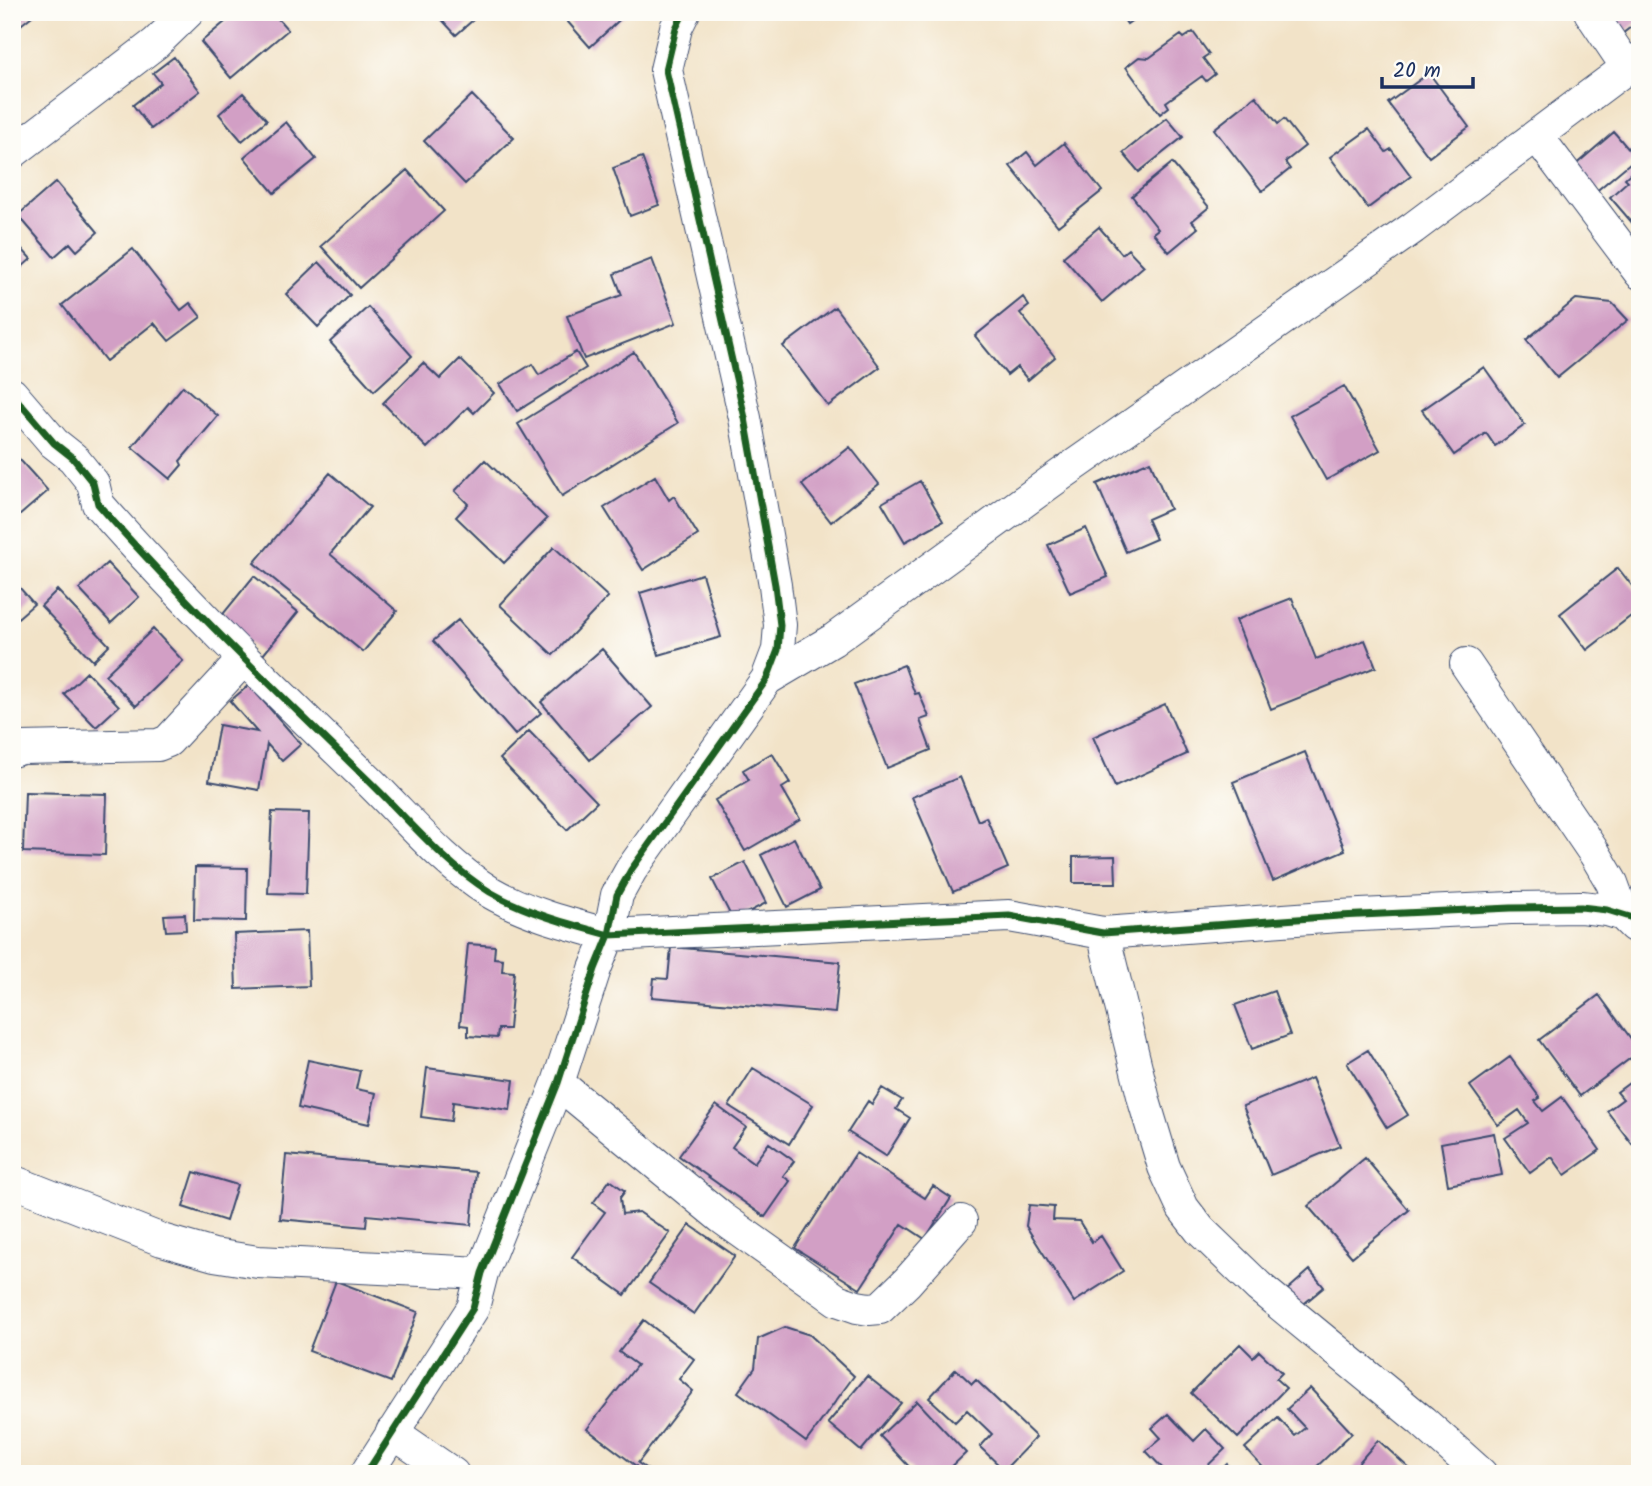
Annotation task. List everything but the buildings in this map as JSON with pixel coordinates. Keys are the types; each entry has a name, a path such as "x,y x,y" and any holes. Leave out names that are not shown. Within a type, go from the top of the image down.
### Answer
{"street":[{"path":"12,153 156,43 188,12"},
{"path":"366,1474 472,1308 482,1273 558,1083 595,969 609,935 617,895 631,870 767,679 778,650 780,625 775,585 745,418 666,70 676,28 684,12"},
{"path":"767,679 833,640 1052,481 1413,228 1633,63 1590,12"},
{"path":"1536,136 1640,273"},
{"path":"12,394 93,483 98,504 104,511 243,660 448,861 489,892 523,908 564,922 609,935 1009,916 1103,933 1339,916 1581,907 1607,910 1635,924"},
{"path":"12,751 22,748 158,745 167,741 243,660"},
{"path":"1466,664 1595,854 1635,924"},
{"path":"1103,933 1145,1104 1164,1167 1183,1208 1200,1230 1259,1287 1422,1420 1481,1474"},
{"path":"558,1083 722,1219 837,1300 857,1307 880,1308 961,1221"},
{"path":"12,1181 162,1240 214,1255 258,1262 482,1273"},
{"path":"392,1432 453,1474"}],"cycle path":[{"path":"366,1474 473,1308 482,1273 558,1083 595,969 609,935 617,895 631,870 767,679 778,650 780,625 775,585 745,418 666,70 676,28 684,12"},
{"path":"12,394 54,443 73,458 93,483 98,504 163,576 426,840 457,868 490,892 548,917 609,935 1009,916 1103,933 1339,916 1511,908 1581,907 1607,910 1640,920"}]}
